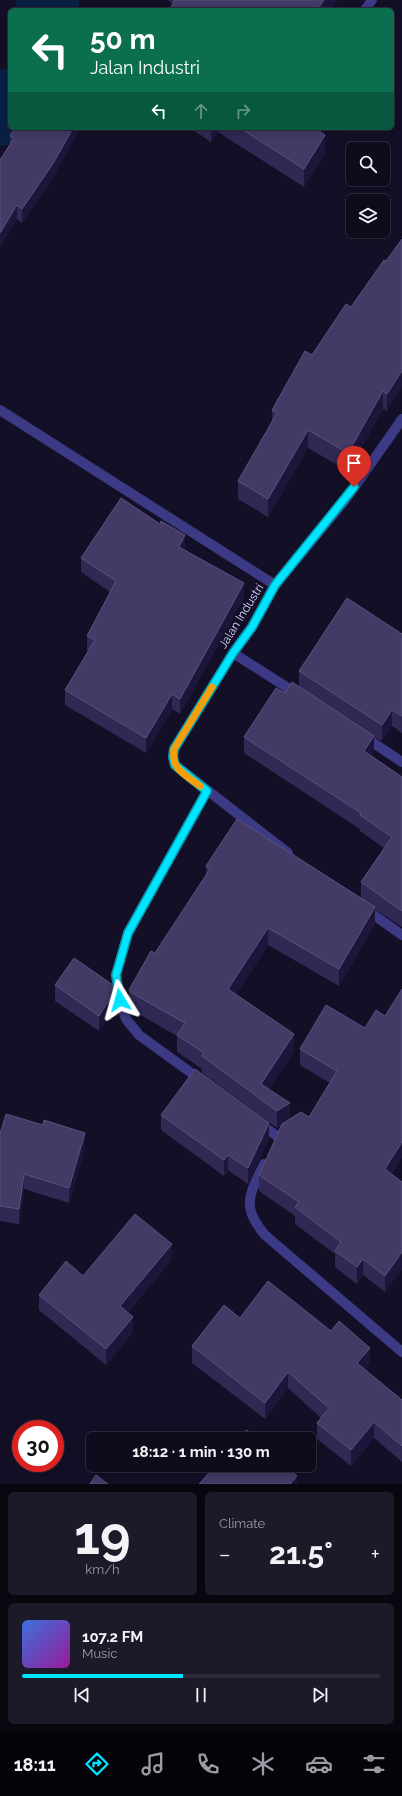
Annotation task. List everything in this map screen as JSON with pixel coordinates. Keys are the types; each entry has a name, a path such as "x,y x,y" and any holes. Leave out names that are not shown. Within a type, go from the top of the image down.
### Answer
{"street":[{"path":"0,410 275,585"},
{"name":"Jalan Industri","path":"296,858 175,765 173,757 174,749 233,653 252,627 275,585 346,499 402,419"},
{"path":"233,653 305,699"},
{"path":"356,732 402,762"},
{"path":"207,791 128,933 116,975 120,1000 126,1019 139,1035 208,1085"},
{"path":"353,901 402,935"},
{"path":"252,1118 275,1140 289,1129"},
{"path":"267,1158 250,1194 249,1210 254,1223 264,1235 402,1352"}],"building":[{"path":"175,0 324,0 318,8 170,8"},
{"path":"14,130 72,130 54,162 22,209 17,205 0,233 0,160 14,138 10,136"},
{"path":"243,130 318,130 325,135 304,169"},
{"path":"402,239 402,371 387,394 383,391 348,453 308,430 268,499 238,481 277,413 272,410 305,351 312,355 346,304 351,307 384,260 386,261"},
{"path":"121,498 160,524 161,521 185,535 179,547 244,583 180,699 172,694 146,738 65,690 95,640 87,636 116,581 81,558"},
{"path":"347,598 402,634 402,716 392,710 382,725 299,671"},
{"path":"292,682 374,736 364,751 402,777 402,911 361,882 392,837 360,815 361,813 244,737 276,688 285,693"},
{"path":"237,819 375,907 339,969 268,928 228,989 294,1034 261,1084 290,1103 277,1111 202,1056 204,1053 177,1035 185,1023 130,992 129,990 151,951 155,953 210,869 206,866"},
{"path":"74,958 113,985 115,991 99,1016 55,985"},
{"path":"402,989 402,1142 385,1169 402,1182 402,1252 385,1276 363,1259 357,1267 335,1251 341,1242 295,1207 299,1202 259,1175 282,1124 301,1112 309,1117 337,1071 300,1049 326,1005 365,1028 376,1010 385,1016"},
{"path":"195,1069 269,1123 248,1168 228,1155 224,1160 161,1115"},
{"path":"6,1114 43,1125 44,1120 85,1133 69,1188 24,1174 19,1209 0,1206 0,1134"},
{"path":"135,1214 172,1244 120,1306 133,1317 106,1349 39,1295 66,1261 83,1276"},
{"path":"268,1281 331,1331 339,1321 370,1348 357,1363 402,1400 402,1446 374,1422 351,1450 317,1423 329,1408 288,1372 265,1403 192,1346 224,1305 240,1318"},
{"path":"210,1472 293,1472 297,1476 290,1484 199,1484"},
{"path":"96,1475 108,1484 90,1484"}],"waterway":[{"path":"46,8 49,0"},
{"path":"0,116 8,102"}],"slow traffic":[{"path":"200,786 175,765 173,757 174,749 212,687"}],"route":[{"path":"120,1000 116,975 128,933 207,791 175,765 173,757 174,749 233,653 252,627 275,585 346,499 354,487"}]}
